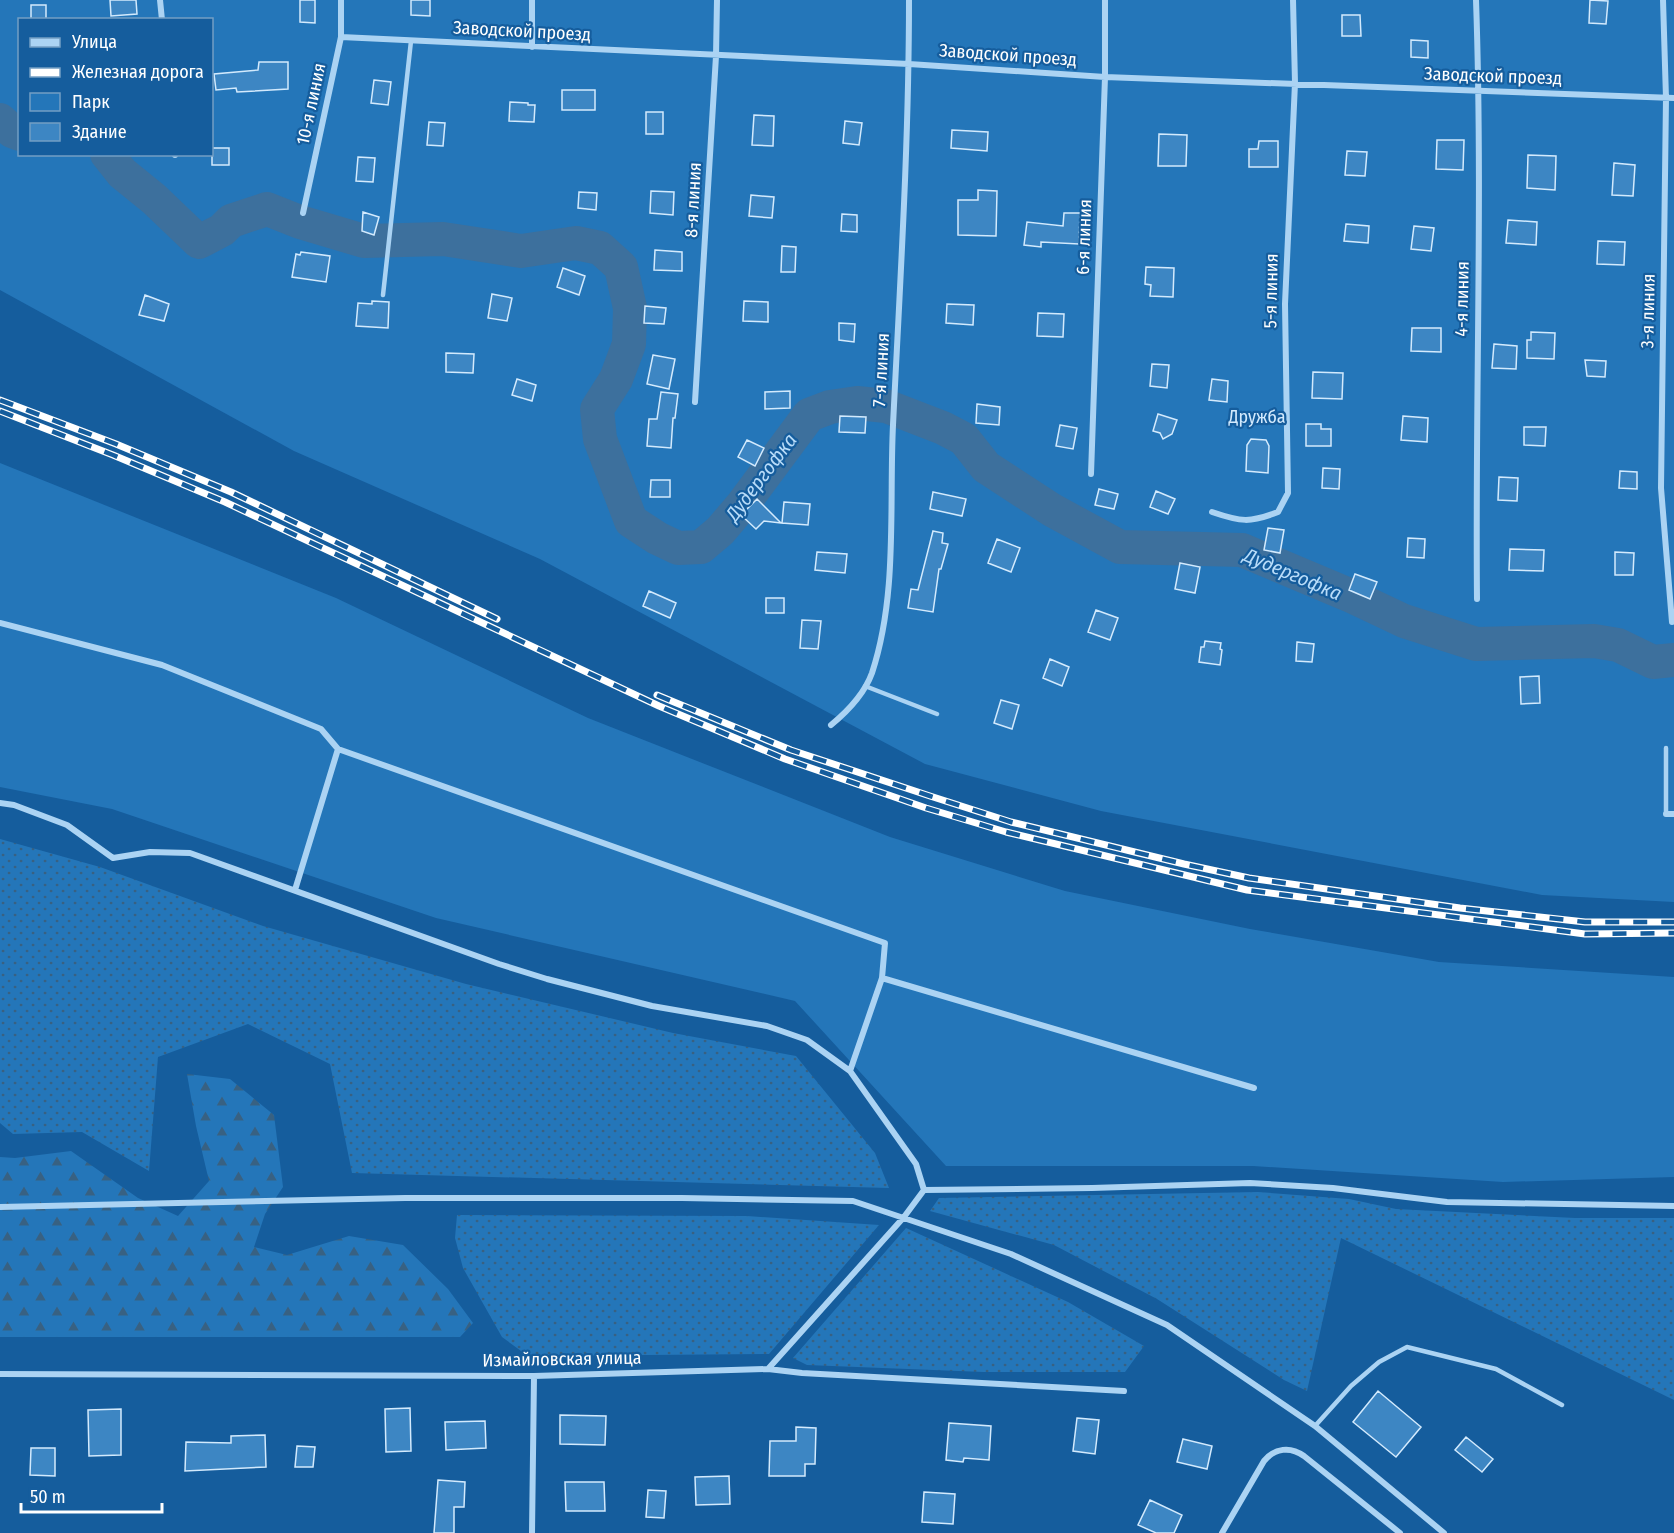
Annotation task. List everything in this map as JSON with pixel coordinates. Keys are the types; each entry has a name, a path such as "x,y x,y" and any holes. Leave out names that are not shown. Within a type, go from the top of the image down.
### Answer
{"street":[{"path":"160,0 162,18"},
{"name":"10-я линия","path":"303,213 341,37 341,0"},
{"path":"532,0 532,47"},
{"name":"8-я линия","path":"695,402 716,56 717,0"},
{"name":"7-я линия","path":"831,725 854,705 872,674 889,591 893,427 909,64 909,0"},
{"name":"6-я линия","path":"1091,474 1105,77 1105,0"},
{"name":"5-я линия","path":"1212,512 1239,521 1262,518 1278,512 1288,493 1285,304 1295,83 1293,0"},
{"name":"4-я линия","path":"1476,0 1479,90 1477,599"},
{"name":"3-я линия","path":"1663,0 1666,98 1661,488 1672,622"},
{"name":"Заводской проезд","path":"341,37 909,64 1105,77 1674,98"},
{"path":"0,623 162,665 321,729 338,749 885,943 882,978 850,1071"},
{"path":"295,890 338,749"},
{"path":"0,803 14,805 67,825 113,858 150,852 190,853 499,964 547,979 652,1006 768,1026 807,1040 850,1071 916,1164 924,1190"},
{"path":"1666,814 1674,814"},
{"path":"882,978 1254,1088"},
{"path":"924,1190 1250,1183 1333,1188 1447,1202 1674,1206"},
{"path":"768,1369 904,1217 924,1190"},
{"path":"0,1207 381,1199 682,1198 853,1201 1011,1254 1167,1325 1315,1426 1444,1533"},
{"name":"Измайловская улица","path":"0,1374 534,1376 768,1369 1124,1392"},
{"path":"532,1533 534,1376"},
{"path":"1222,1533 1264,1461 1273,1452 1286,1449 1304,1456 1400,1533"}],"lane":[{"path":"383,295 411,41"},
{"path":"865,686 937,714"},
{"path":"1666,748 1666,814"},
{"path":"1315,1426 1351,1386 1379,1362 1407,1347 1496,1370 1562,1405"}],"green space":[{"name":"Дружба","path":"0,0 1674,0 1674,902 1542,895 1101,811 925,764 540,559 294,451 0,290"},
{"path":"0,463 336,598 588,718 890,837 1065,891 1250,929 1439,962 1674,977 1674,1177 1503,1182 1253,1166 946,1166 795,1001 436,918 112,809 0,787"},
{"path":"0,839 100,867 263,926 466,984 673,1033 796,1056 875,1153 889,1188 352,1173 330,1064 248,1024 158,1057 149,1171 82,1132 13,1134 0,1123"},
{"path":"187,1074 230,1079 274,1115 283,1187 265,1214 254,1247 287,1255 349,1236 403,1245 448,1289 473,1323 460,1337 0,1337 0,1157 15,1158 71,1151 138,1198 178,1216 209,1181"},
{"path":"1258,1192 1349,1199 1396,1209 1575,1218 1674,1218 1674,1400 1341,1238 1307,1391 1284,1380 1157,1299 1054,1245 930,1211 939,1198"},
{"path":"457,1215 747,1216 879,1225 769,1354 528,1356 502,1337 463,1268 455,1238"},
{"path":"906,1228 1068,1302 1144,1346 1125,1372 984,1372 807,1365 793,1358"}],"building":[{"path":"110,0 136,0 137,14 111,16"},
{"path":"300,0 315,0 315,23 300,22"},
{"path":"411,0 430,0 430,16 411,15"},
{"path":"1590,0 1608,1 1606,24 1589,23"},
{"path":"31,5 46,5 46,18 31,18"},
{"path":"1342,15 1360,15 1361,36 1342,36"},
{"path":"1411,40 1428,41 1428,58 1411,57"},
{"path":"259,62 288,62 288,89 237,92 236,88 216,90 214,74 258,70"},
{"path":"374,80 391,82 388,105 371,103"},
{"path":"562,90 595,90 595,110 562,110"},
{"path":"510,102 535,105 534,122 509,121"},
{"path":"646,112 663,112 663,134 646,134"},
{"path":"754,115 774,116 773,146 752,145"},
{"path":"845,121 862,123 859,145 843,143"},
{"path":"429,122 445,123 443,146 427,145"},
{"path":"952,130 988,132 987,151 951,148"},
{"path":"1159,134 1187,135 1186,166 1158,166"},
{"path":"1437,140 1464,140 1463,170 1436,169"},
{"path":"1259,141 1278,141 1278,167 1249,167 1249,149 1258,149"},
{"path":"213,148 229,148 229,165 212,165"},
{"path":"1347,151 1367,152 1365,176 1345,175"},
{"path":"1528,155 1556,156 1555,190 1527,188"},
{"path":"358,157 375,158 373,182 356,181"},
{"path":"1614,163 1635,165 1633,196 1612,195"},
{"path":"978,190 997,191 996,236 958,235 958,200 978,200"},
{"path":"651,191 674,192 673,215 650,213"},
{"path":"579,192 597,193 596,210 578,208"},
{"path":"751,195 774,197 772,218 749,216"},
{"path":"363,212 379,217 374,235 362,231"},
{"path":"1064,213 1080,213 1079,244 1041,242 1041,247 1024,245 1027,222 1063,226"},
{"path":"842,214 857,215 857,232 841,231"},
{"path":"1508,220 1537,222 1536,245 1506,243"},
{"path":"1346,224 1369,226 1368,243 1344,241"},
{"path":"1414,226 1434,228 1431,251 1411,249"},
{"path":"1598,241 1625,242 1624,265 1597,264"},
{"path":"782,246 796,247 795,272 781,272"},
{"path":"655,250 682,252 682,271 654,270"},
{"path":"301,252 330,256 326,282 292,277 296,254 300,255"},
{"path":"1146,267 1174,268 1173,297 1150,296 1151,285 1145,284"},
{"path":"563,268 585,276 579,295 557,287"},
{"path":"492,294 512,298 507,321 488,318"},
{"path":"145,295 169,304 164,321 139,315"},
{"path":"372,301 389,302 388,328 356,326 358,303 372,304"},
{"path":"744,301 768,302 768,322 743,321"},
{"path":"947,304 974,305 973,325 946,323"},
{"path":"645,306 666,308 664,324 644,323"},
{"path":"1038,313 1064,314 1063,337 1037,336"},
{"path":"839,323 855,324 854,342 839,340"},
{"path":"1412,328 1441,328 1441,352 1411,351"},
{"path":"1531,332 1555,333 1554,359 1527,358 1527,340 1531,340"},
{"path":"1494,344 1517,346 1516,369 1492,368"},
{"path":"446,353 474,354 473,373 446,372"},
{"path":"653,355 675,359 669,389 647,384"},
{"path":"1585,360 1606,361 1605,377 1587,376"},
{"path":"1152,364 1169,365 1167,388 1150,386"},
{"path":"1313,372 1343,373 1342,399 1312,398"},
{"path":"517,379 536,385 532,401 512,395"},
{"path":"1212,379 1228,381 1227,402 1209,400"},
{"path":"790,391 790,408 765,409 765,392"},
{"path":"661,392 678,394 675,418 673,418 671,448 647,446 649,419 657,419"},
{"path":"977,404 1000,407 999,425 976,423"},
{"path":"1158,414 1177,420 1172,434 1163,439 1160,433 1153,431"},
{"path":"840,416 866,417 865,433 839,432"},
{"path":"1403,416 1428,418 1427,442 1401,440"},
{"path":"1306,424 1321,424 1321,429 1331,429 1331,446 1306,446"},
{"path":"1060,425 1077,428 1073,449 1056,446"},
{"path":"1524,427 1546,427 1545,446 1524,445"},
{"path":"1251,439 1266,440 1269,446 1268,473 1246,471 1247,445"},
{"path":"747,440 764,448 755,466 738,457"},
{"path":"1323,468 1340,469 1339,489 1322,488"},
{"path":"1620,471 1637,472 1637,489 1619,488"},
{"path":"1499,477 1518,478 1517,501 1498,500"},
{"path":"651,480 670,480 670,497 650,497"},
{"path":"1099,489 1118,494 1114,509 1095,505"},
{"path":"1156,491 1175,499 1168,514 1150,507"},
{"path":"933,492 966,499 962,516 930,509"},
{"path":"757,499 781,523 764,521 756,529 741,515"},
{"path":"784,502 810,504 808,525 782,523"},
{"path":"1268,528 1284,530 1280,553 1264,550"},
{"path":"933,531 943,533 942,543 948,544 941,569 939,569 933,612 908,608 911,589 918,590"},
{"path":"1408,538 1425,539 1424,558 1407,557"},
{"path":"997,539 1020,548 1011,572 988,563"},
{"path":"1510,549 1544,550 1543,571 1509,570"},
{"path":"817,552 847,554 845,573 815,570"},
{"path":"1615,552 1634,553 1633,575 1615,575"},
{"path":"1180,563 1200,567 1195,593 1175,589"},
{"path":"1355,574 1377,582 1370,599 1349,590"},
{"path":"649,591 676,603 670,618 643,606"},
{"path":"766,598 784,598 784,613 766,613"},
{"path":"1096,610 1118,618 1110,640 1088,632"},
{"path":"802,620 821,621 818,649 800,648"},
{"path":"1205,641 1221,643 1220,665 1199,662 1201,647 1204,647"},
{"path":"1297,642 1314,644 1312,662 1296,661"},
{"path":"1050,659 1069,667 1062,686 1043,678"},
{"path":"1539,676 1540,703 1521,704 1520,677"},
{"path":"1001,700 1019,705 1012,729 994,723"},
{"path":"1378,1391 1421,1427 1396,1457 1353,1422"},
{"path":"410,1408 411,1451 386,1452 385,1409"},
{"path":"121,1409 121,1455 89,1456 88,1410"},
{"path":"560,1415 606,1416 605,1445 560,1444"},
{"path":"1077,1418 1099,1420 1095,1454 1073,1451"},
{"path":"485,1421 486,1448 446,1450 445,1422"},
{"path":"949,1423 991,1426 989,1460 964,1458 963,1462 946,1460"},
{"path":"796,1427 816,1428 815,1464 805,1464 805,1476 769,1476 770,1441 796,1441"},
{"path":"265,1435 266,1467 185,1471 186,1442 231,1443 231,1436"},
{"path":"1466,1437 1493,1459 1482,1472 1455,1450"},
{"path":"1183,1439 1212,1446 1207,1469 1177,1462"},
{"path":"297,1446 315,1447 313,1467 295,1467"},
{"path":"31,1448 55,1448 55,1476 30,1475"},
{"path":"729,1476 730,1504 696,1505 695,1477"},
{"path":"438,1480 465,1482 464,1507 454,1507 454,1533 434,1533"},
{"path":"565,1482 604,1482 605,1511 566,1511"},
{"path":"648,1490 666,1491 664,1518 646,1517"},
{"path":"924,1492 955,1494 953,1524 922,1522"},
{"path":"1150,1500 1182,1515 1174,1533 1156,1533 1138,1525"}],"waterway":[{"name":"Дудергофка","path":"0,120 18,133"},
{"name":"Дудергофка","path":"109,156 122,173 154,199 199,242 222,230 231,221 267,209 300,222 364,241 443,239 521,251 576,243 600,248 621,267 630,308 629,344 616,379 597,409 600,439 631,521 678,548 701,547 720,531 743,504 809,415 830,407 857,403 886,406 943,428 964,439 986,467 1052,510 1120,547 1242,550 1404,621 1476,644 1594,641 1618,645 1653,662 1674,660"}],"railway":[{"path":"0,400 116,444 231,492 497,619"},
{"path":"0,411 225,502 659,706 785,759 926,808 1006,832 1247,890 1585,934 1674,933"},
{"path":"657,695 791,750 1011,822 1184,864 1249,878 1460,908 1585,922 1674,922"}]}
